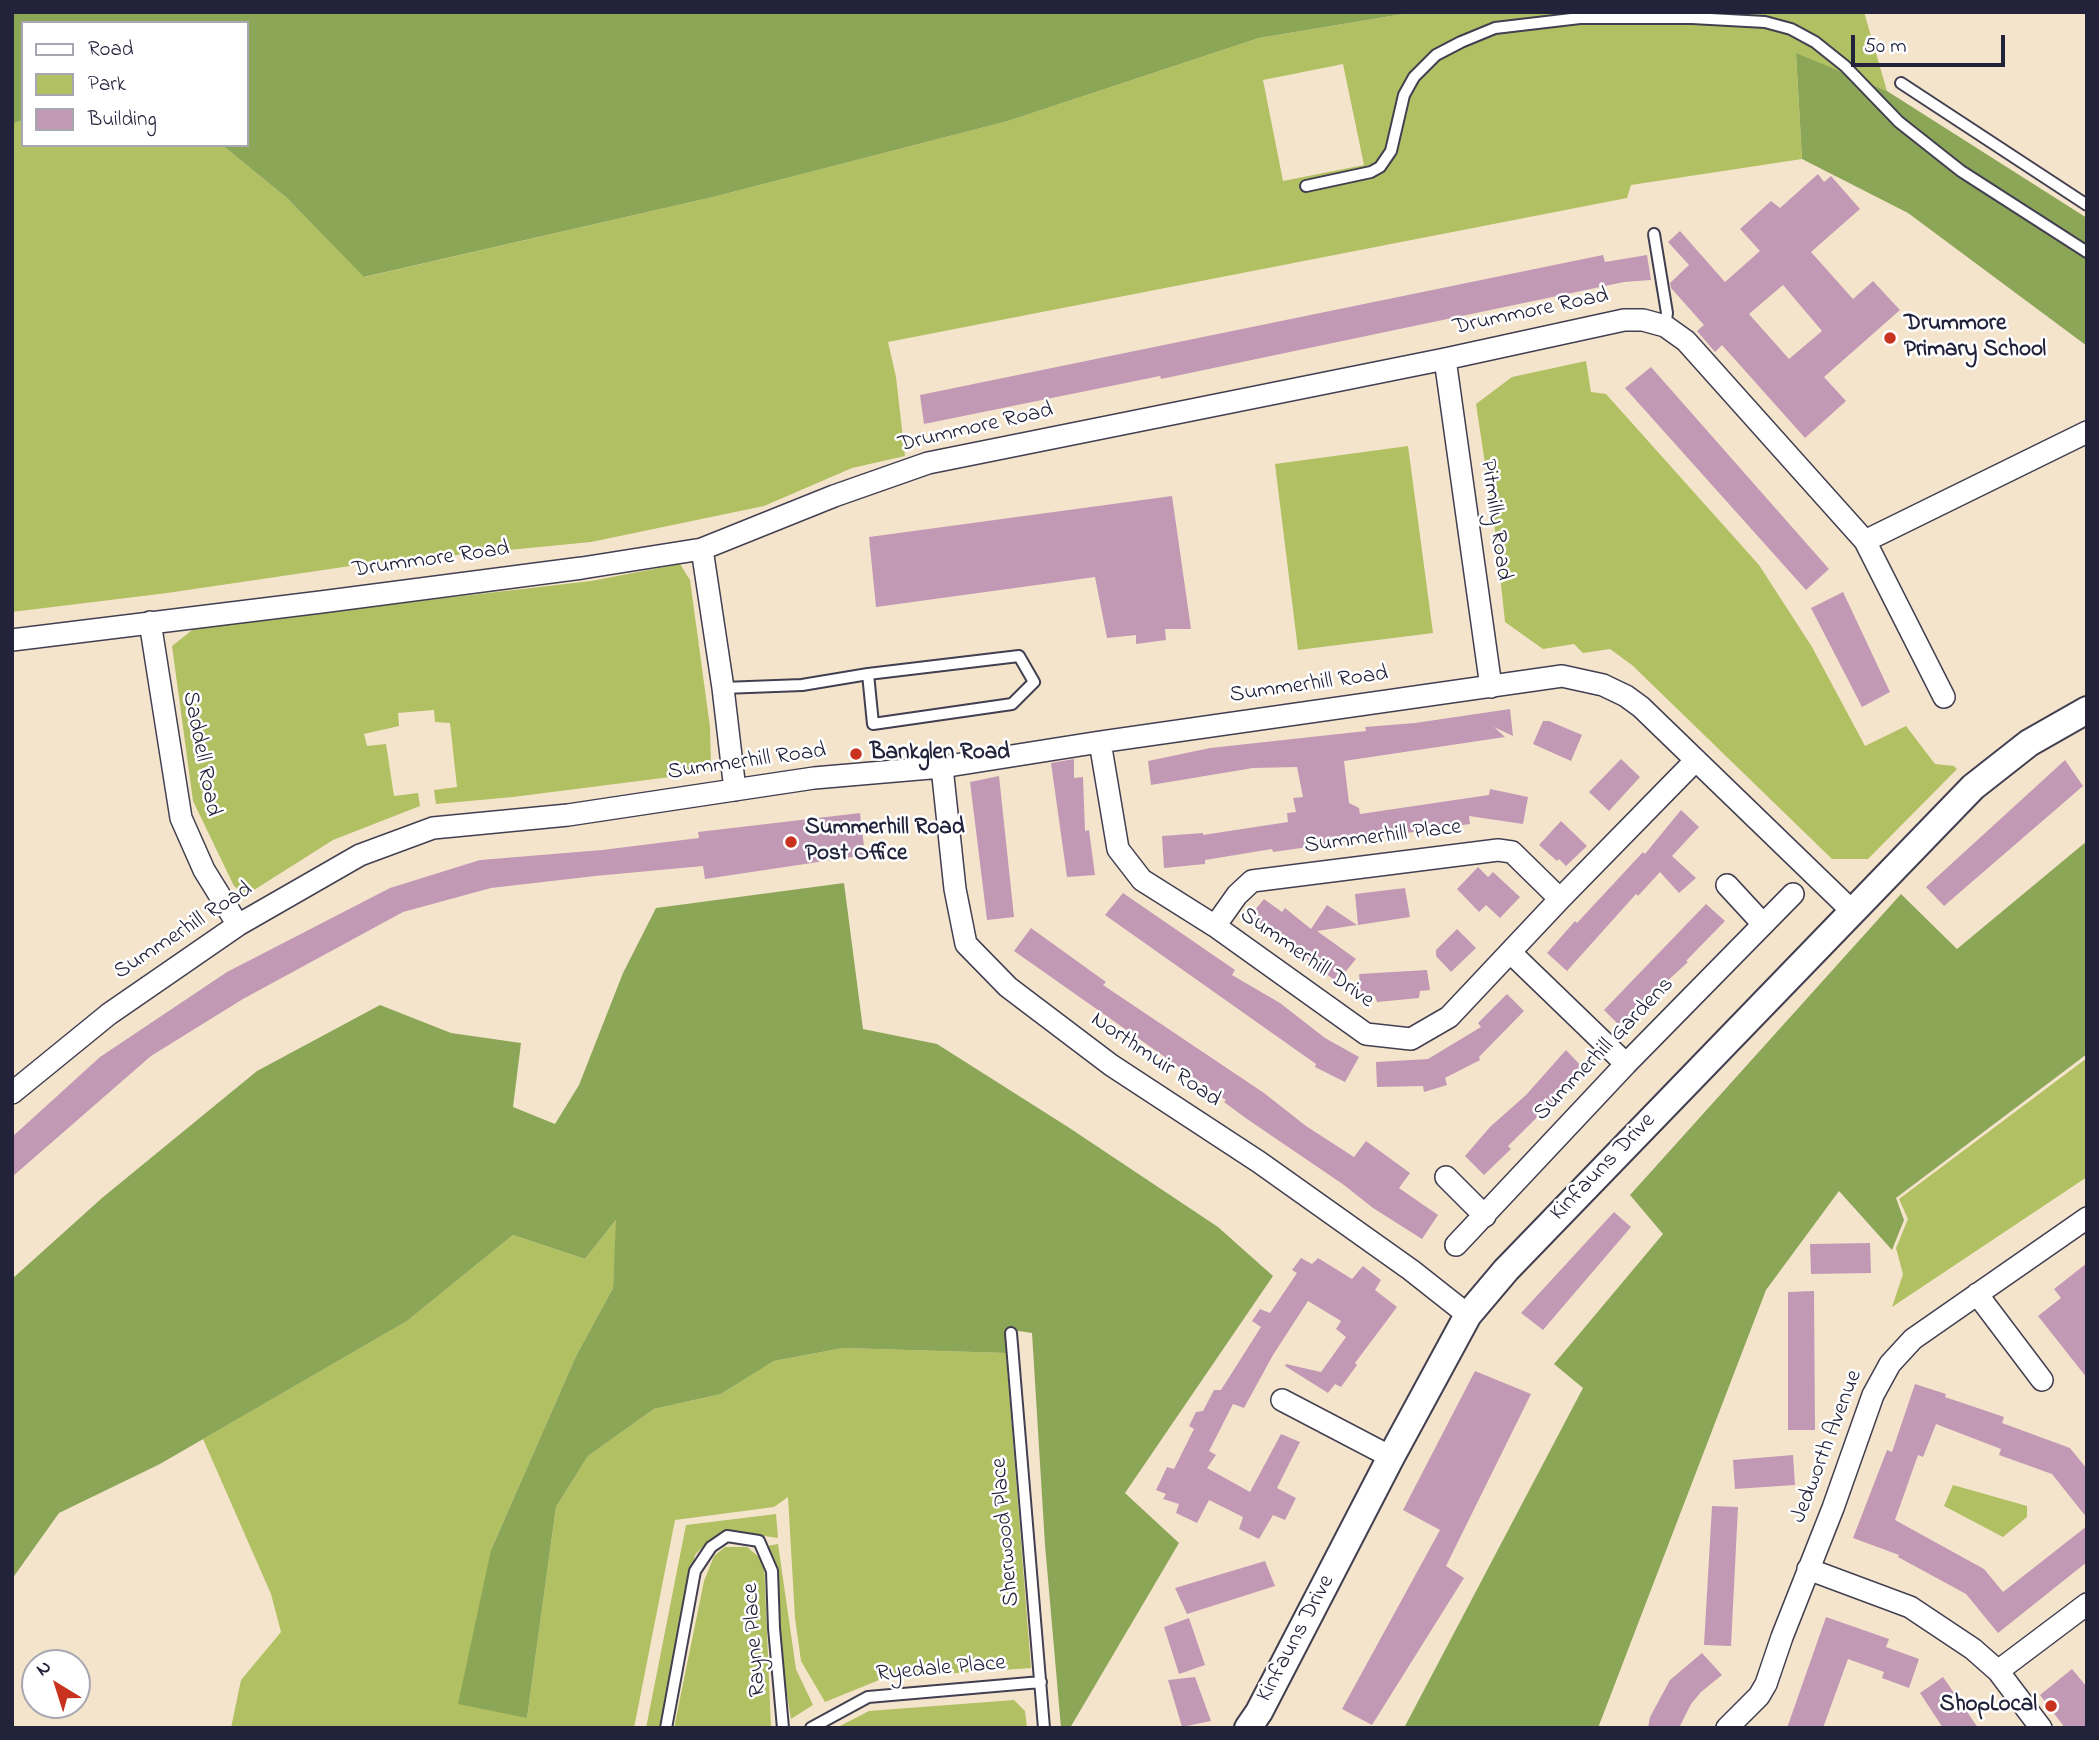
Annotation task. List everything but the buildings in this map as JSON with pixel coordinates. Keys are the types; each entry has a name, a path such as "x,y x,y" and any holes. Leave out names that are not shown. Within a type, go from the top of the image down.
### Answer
{"street":[{"name":"Drummore Road","path":"12,639 582,568 702,549 834,496 928,463 1445,359 1624,320 1643,320 1665,326 1686,341 1865,541 1944,697"},
{"name":"Pitmilly Road","path":"1445,359 1491,687"},
{"path":"1865,541 2087,432"},
{"path":"702,549 735,790"},
{"name":"Saddell Road","path":"150,622 181,818 204,870 238,925"},
{"name":"Summerhill Road","path":"12,1093 109,1014 238,925 360,855 433,828 568,815 814,778 942,767 1562,676 1603,685 1640,706 1852,911"},
{"name":"Kinfauns Drive","path":"1248,1728 1468,1315 1506,1270 1973,787 2029,743 2087,710"},
{"name":"Summerhill Drive","path":"1100,742 1118,849 1142,880 1215,926 1366,1034 1411,1039 1449,1017 1696,760"},
{"name":"Northmuir Road","path":"942,767 955,889 966,944 1008,987 1111,1065 1259,1162 1468,1315"},
{"name":"Summerhill Place","path":"1215,926 1237,895 1252,881 1498,850 1512,852 1560,899"},
{"path":"1727,884 1763,924"},
{"name":"Summerhill Gardens","path":"1456,1245 1626,1064 1793,894"},
{"path":"1511,953 1626,1064"},
{"path":"1446,1177 1485,1216"},
{"name":"Jedworth Avenue","path":"1727,1728 1759,1696 1766,1684 1885,1372 1913,1339 2087,1218"},
{"path":"1977,1294 2042,1380"},
{"path":"1282,1400 1391,1457"},
{"path":"1808,1569 1910,1607 1973,1649 1998,1671 2040,1727"},
{"path":"1998,1671 2085,1610"}],"lane":[{"path":"1306,186 1371,172 1381,167 1391,151 1404,96 1414,77 1436,55 1461,41 1495,28 1580,18 1692,18 1765,22 1791,29 1815,42 1845,66 1899,122 1961,171 2087,252"},
{"path":"1901,83 2087,205"},
{"path":"1654,234 1667,313 1665,326"},
{"path":"723,688 802,685 868,674 1019,656 1034,682 1012,704 873,724 868,674"},
{"name":"Sherwood Place","path":"1011,1333 1045,1728"},
{"name":"Rayne Place","path":"666,1728 695,1571 711,1547 727,1536 759,1542 772,1571 783,1728"},
{"name":"Ryedale Place","path":"811,1728 868,1697 1041,1682"}],"green space":[{"path":"12,12 1415,12 1259,38 1008,121 713,197 364,277 287,198 224,147 248,147 248,21 21,21 21,121 12,124"},
{"path":"1415,12 1864,12 1887,91 1796,54 1802,159 1631,185 1627,198 888,342 896,377 905,456 852,468 764,506 591,542 364,564 167,593 12,612 12,124 21,121 21,147 224,147 287,198 365,277 713,197 1008,121 1259,38","holes":["1343,64 1364,165 1283,181 1263,80"]},
{"path":"1796,53 1887,91 2087,218 2087,346 1908,213 1802,159"},
{"path":"1586,361 1591,392 1606,394 1759,565 1812,647 1865,746 1906,726 1935,764 1954,766 1957,769 1868,859 1832,859 1632,665 1610,649 1583,653 1574,644 1543,649 1505,622 1496,537 1476,404 1512,377"},
{"path":"1408,446 1433,633 1298,650 1275,464"},
{"path":"680,564 690,580 710,727 711,769 670,777 513,797 436,804 434,790 457,787 450,723 435,722 434,710 398,713 399,726 364,734 367,746 386,744 394,796 418,793 420,806 333,840 254,890 243,893 234,886 193,801 172,646 196,627 591,581"},
{"path":"2087,841 2087,1054 1896,1198 1904,1220 1892,1250 1839,1191 1766,1290 1598,1728 1404,1728 1583,1388 1554,1364 1663,1234 1630,1195 1901,894 1957,949"},
{"path":"844,883 863,1029 937,1044 1218,1227 1273,1276 1125,1493 1179,1543 1070,1728 1061,1728 1045,1545 1032,1333 1005,1329 1006,1353 843,1348 774,1361 721,1394 654,1409 588,1456 556,1507 527,1718 458,1704 491,1550 576,1356 613,1288 616,1220 585,1259 513,1235 407,1321 160,1464 59,1513 12,1579 12,1279 102,1198 257,1071 380,1005 451,1033 521,1043 513,1107 555,1124 579,1085 623,973 656,908"},
{"path":"2087,1058 2087,1177 1892,1307 1903,1274 1896,1248 1908,1219 1899,1199"},
{"path":"617,1219 613,1288 576,1356 491,1550 527,1718 556,1507 588,1456 654,1409 721,1394 774,1361 843,1348 1006,1353 1031,1668 884,1678 825,1702 801,1661 795,1618 788,1497 774,1507 675,1520 634,1728 231,1728 241,1680 281,1632 271,1594 203,1439 407,1321 513,1235 585,1259"},
{"path":"1953,1485 2027,1506 2027,1517 2003,1537 1944,1506"},
{"path":"776,1514 778,1538 738,1532 710,1539 695,1555 659,1728 646,1728 686,1525"},
{"path":"778,1544 796,1669 813,1705 791,1719 781,1660 775,1564 767,1546"},
{"path":"725,1547 747,1547 764,1561 771,1728 674,1728 704,1581 714,1556"},
{"path":"1014,1700 1025,1711 1027,1728 836,1728 869,1711"}],"place":[{"name":"Drummore Primary School","path":"1890,338"},
{"name":"Bankglen Road","path":"856,754"},
{"name":"Summerhill Road Post Office","path":"791,842"},
{"name":"ShopLocal","path":"2051,1706"}]}
